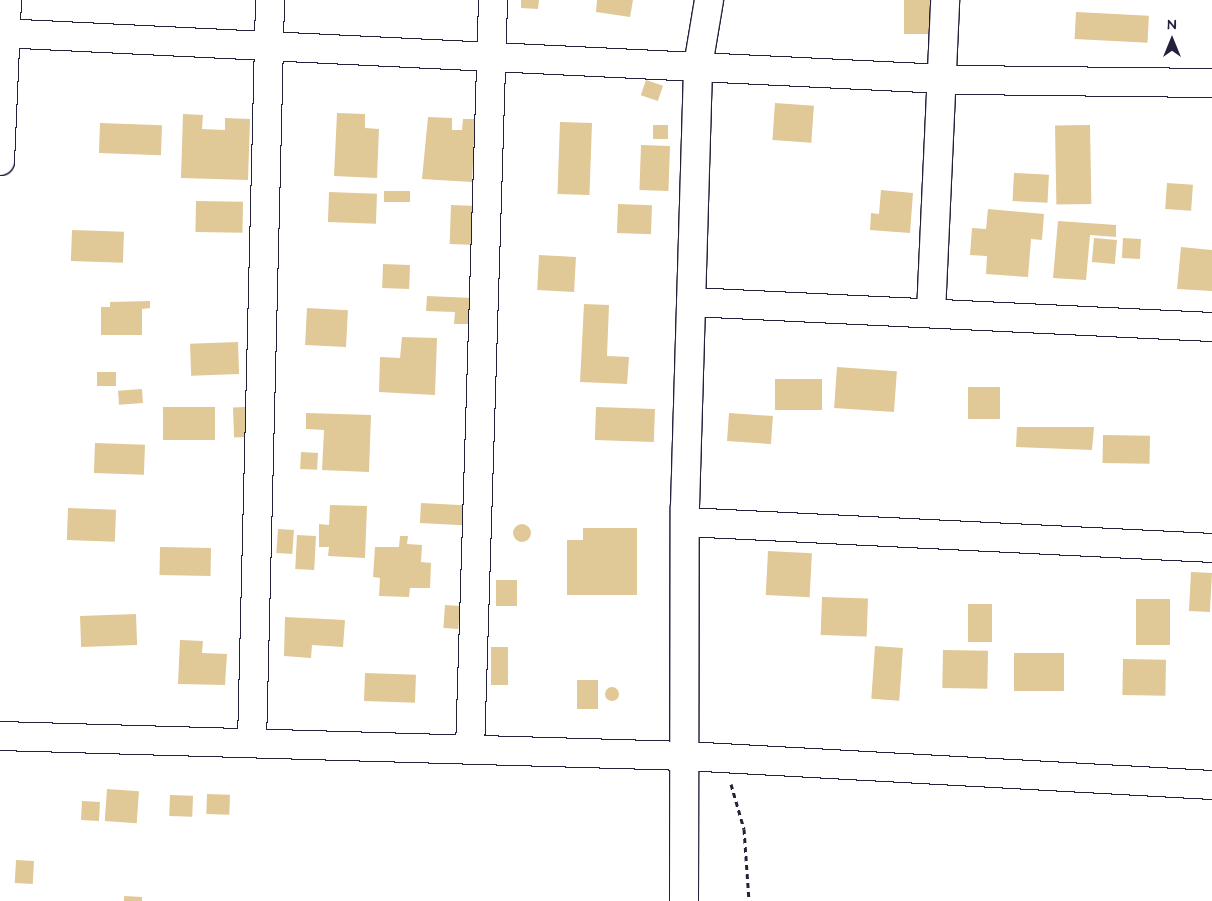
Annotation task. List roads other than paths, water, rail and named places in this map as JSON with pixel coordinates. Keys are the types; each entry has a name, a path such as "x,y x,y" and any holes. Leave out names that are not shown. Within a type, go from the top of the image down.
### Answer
{"street":[{"path":"0,161 3,33 8,0"},
{"path":"252,744 270,0"},
{"path":"470,750 493,0"},
{"path":"684,901 685,522 691,302 698,66 709,0"},
{"path":"930,313 945,0"},
{"path":"3,33 941,78 1212,82"},
{"path":"691,302 1212,326"},
{"path":"685,522 1212,548"},
{"path":"0,736 685,756 1212,785"}]}
